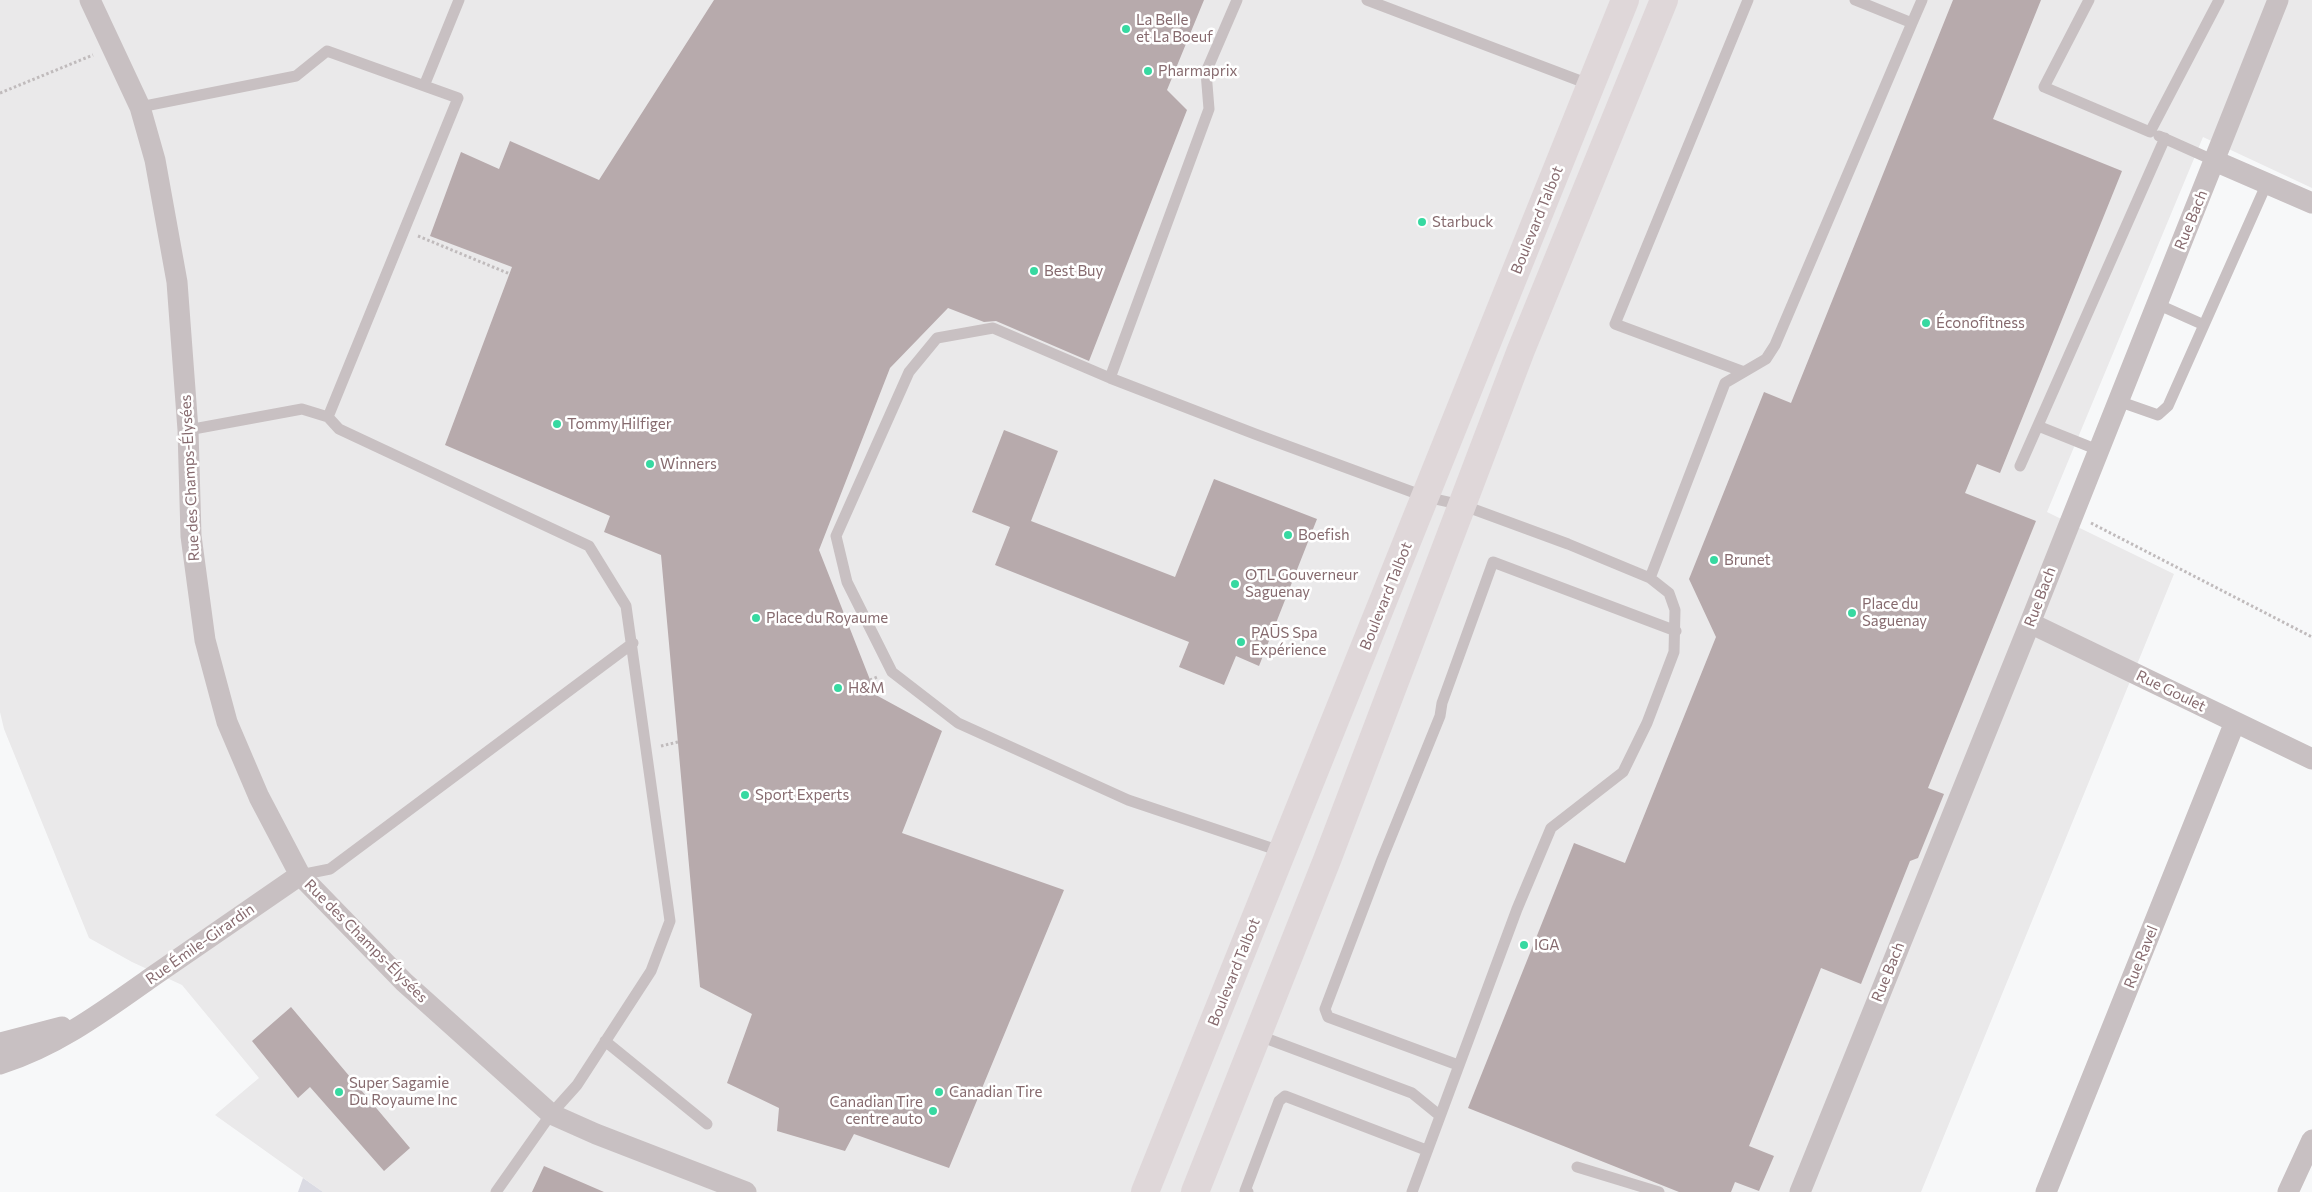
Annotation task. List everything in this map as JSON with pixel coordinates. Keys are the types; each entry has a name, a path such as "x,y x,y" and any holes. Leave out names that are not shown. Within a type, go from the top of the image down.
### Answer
{"main road":[{"name":"Boulevard Talbot","path":"1145,1192 1625,0"},
{"path":"1195,1192 1327,860 1521,350 1664,0"}],"street":[{"name":"Rue des Champs-Élysées","path":"90,0 140,107 156,160 177,282 188,430 190,536 205,640 227,722 259,797 300,875 404,982 551,1114 596,1134 746,1192"},
{"name":"Rue Bach","path":"1800,1192 2030,623 2278,0"},
{"path":"2215,160 2312,203"},
{"name":"Rue Goulet","path":"2030,623 2312,759"},
{"name":"Rue Ravel","path":"2046,1192 2235,722"},
{"name":"Rue Émile-Girardin","path":"0,1064 29,1054 100,1014 300,875"},
{"name":"Rue Émile-Girardin","path":"0,1044 63,1027 100,1014"},
{"path":"2288,1192 2312,1140"}],"lane":[{"path":"424,86 459,0"},
{"path":"1110,378 1210,109 1206,72 1237,0"},
{"path":"1367,0 1591,85"},
{"path":"1744,372 1615,324 1748,0"},
{"path":"1855,0 1912,23"},
{"path":"1650,578 1725,383 1766,359 1775,345 1922,0"},
{"path":"2089,0 2044,87 2215,160"},
{"path":"2150,132 2219,0"},
{"path":"140,107 296,76 327,51 458,98 328,417"},
{"path":"2020,466 2165,138"},
{"path":"2118,401 2158,415 2168,406 2267,183"},
{"path":"2157,304 2204,325"},
{"path":"1283,852 1128,800 958,723 892,672 847,582 836,536 909,372 937,338 993,328 1110,378 1426,497 1462,505 1650,578 1669,593 1675,610 1674,652 1647,723 1623,772 1551,828 1517,910 1439,1115 1412,1192"},
{"path":"188,430 302,409 328,417 339,428 589,546 626,606 633,643 670,921 651,971 577,1085 551,1114 496,1192"},
{"path":"2038,426 2098,450"},
{"path":"1458,1065 1328,1016 1324,1008 1440,716 1442,703 1493,562 1676,630"},
{"path":"300,875 330,869 633,643"},
{"path":"1257,1034 1412,1093 1439,1115"},
{"path":"605,1042 707,1124"},
{"path":"1248,1192 1244,1191 1280,1101 1285,1096 1426,1150"},
{"path":"1577,1167 1659,1192"}],"path":[{"path":"0,93 112,48"},
{"path":"405,231 510,274"},
{"path":"2072,514 2312,637"}],"shaded area":[{"path":"0,0 2312,0 2312,188 2203,137 2047,512 2174,574 1921,1192 323,1192 215,1115 259,1078 182,985 132,962 89,938 4,729 0,712"},
{"path":"303,1178 323,1192 298,1192"}],"building":[{"name":"Place du Royaume","path":"714,0 1204,0 1167,90 1187,110 1089,361 996,321 984,322 948,308 890,368 819,550 876,695 942,731 902,833 1064,890 949,1168 854,1134 845,1151 777,1131 779,1108 727,1083 752,1014 700,987 661,555 604,532 610,516 445,445 512,267 430,236 461,152 499,169 510,141 599,180"},
{"name":"Place du Saguenay","path":"1953,0 2041,0 1993,119 2122,171 2000,473 1977,464 1965,493 2036,521 1928,788 1944,794 1918,858 1910,861 1861,984 1821,968 1749,1146 1774,1156 1759,1191 1735,1182 1731,1192 1679,1192 1468,1108 1574,843 1625,863 1716,637 1689,579 1764,392 1791,403"},
{"path":"1004,430 1058,451 1031,521 1175,577 1214,479 1317,519 1259,666 1236,656 1224,685 1179,667 1189,642 995,565 1010,527 972,512"},
{"name":"Super Sagamie Du Royaume Inc","path":"291,1007 410,1148 384,1171 310,1087 298,1098 252,1041"},
{"path":"544,1166 604,1192 532,1192"}],"place":[{"name":"La Belle et La Boeuf","path":"1126,29"},
{"name":"Pharmaprix","path":"1148,71"},
{"name":"Starbuck","path":"1422,222"},
{"name":"Best Buy","path":"1034,271"},
{"name":"Éconofitness","path":"1926,323"},
{"name":"Tommy Hilfiger","path":"557,424"},
{"name":"Winners","path":"650,464"},
{"name":"Boefish","path":"1288,535"},
{"name":"Brunet","path":"1714,560"},
{"name":"OTL Gouverneur Saguenay","path":"1235,584"},
{"name":"Place du Saguenay","path":"1852,613"},
{"name":"Place du Royaume","path":"756,618"},
{"name":"PAŪS Spa Expérience","path":"1241,642"},
{"name":"H&M","path":"838,688"},
{"name":"Sport Experts","path":"745,795"},
{"name":"IGA","path":"1524,945"},
{"name":"Super Sagamie Du Royaume Inc","path":"339,1092"},
{"name":"Canadian Tire","path":"939,1092"},
{"name":"Canadian Tire centre auto","path":"933,1111"}]}
